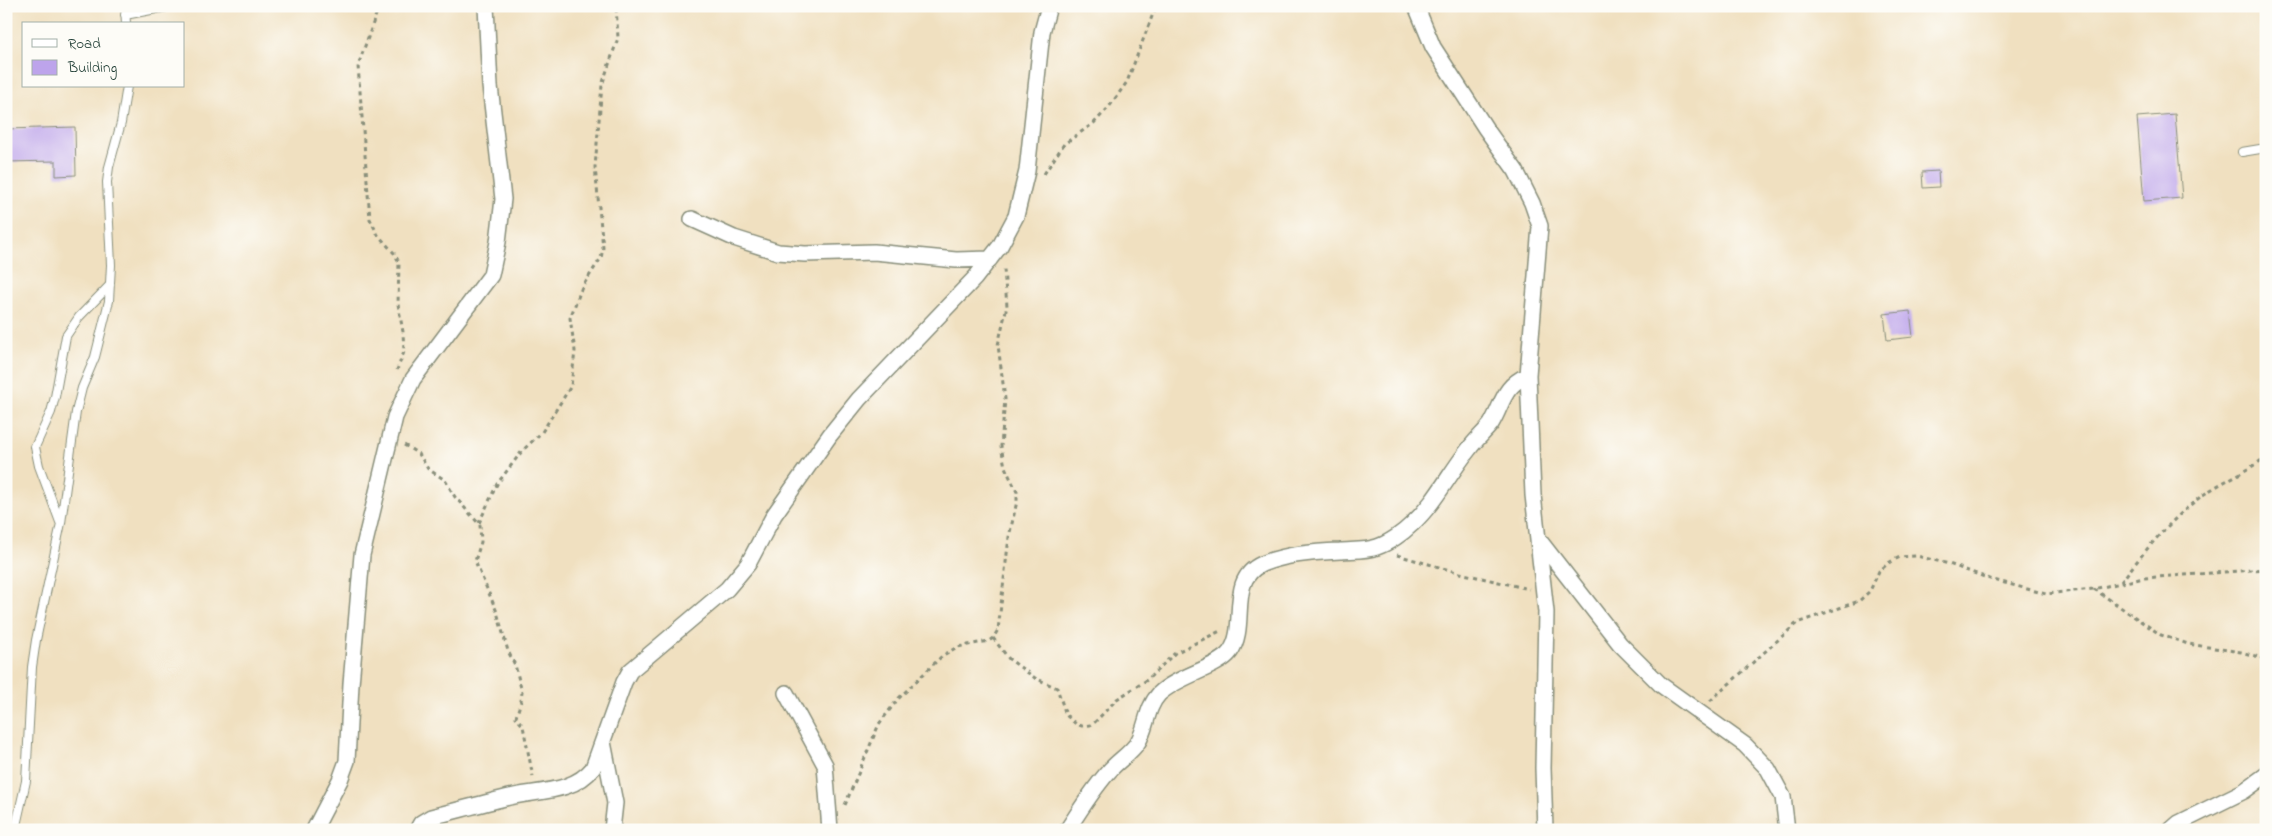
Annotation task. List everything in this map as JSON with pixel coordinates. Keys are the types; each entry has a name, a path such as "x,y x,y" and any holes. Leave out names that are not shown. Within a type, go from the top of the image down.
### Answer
{"street":[{"path":"314,830 340,780 347,761 351,684 362,555 395,417 412,380 491,276 493,267 503,199 490,86 486,6"},
{"path":"417,830 421,823 431,817 505,798 560,789 587,777 594,768 624,682 630,671 727,589 748,564 774,515 830,435 859,399 922,335 1000,246 1016,216 1027,171 1042,32 1049,6"},
{"path":"1416,6 1434,47 1486,129 1516,171 1532,203 1540,226 1528,374 1533,495 1546,612 1543,768 1546,830"},
{"path":"692,219 734,238 778,252 805,254 874,252 956,260 990,259"},
{"path":"1067,830 1098,784 1138,742 1151,706 1160,694 1177,681 1229,653 1236,643 1239,603 1243,584 1249,573 1261,564 1289,556 1378,547 1410,526 1430,505 1470,448 1491,423 1508,388 1528,374"},
{"path":"1538,538 1620,644 1661,685 1745,745 1768,769 1783,797 1787,830"},
{"path":"786,694 825,765 830,830"},
{"path":"603,739 615,803 612,830"},
{"path":"2171,830 2179,823 2244,791 2266,775"}],"lane":[{"path":"125,6 126,22"},
{"path":"125,15 172,6"},
{"path":"14,830 26,781 32,667 36,640 61,523 76,412 104,321 110,285 111,265 107,182 127,88"},
{"path":"2242,152 2266,148"},
{"path":"61,523 39,466 35,447 51,412 66,336 79,317 110,285"}],"path":[{"path":"379,6 358,66 370,219 378,235 394,253 400,271 398,304 404,352 394,376"},
{"path":"479,523 497,484 522,451 542,432 571,386 575,351 570,318 582,287 601,258 603,248 595,167 602,86 618,38 616,6"},
{"path":"1043,176 1064,144 1099,118 1110,107 1127,82 1156,6"},
{"path":"994,638 1000,622 1002,581 1017,501 1014,485 1005,467 1001,446 1005,399 998,345 1005,316 1007,292 1000,246"},
{"path":"390,438 419,454 424,466 445,480 455,497 479,523 482,537 475,561 498,612 508,651 515,665 522,692 522,701 516,717 523,726 536,792"},
{"path":"2121,582 2149,545 2177,517 2202,496 2266,457"},
{"path":"1378,547 1399,556 1436,567 1544,593"},
{"path":"1699,711 1797,623 1859,601 1870,591 1879,571 1890,562 1900,558 1917,556 1949,564 2028,591 2046,594 2093,589 2121,582 2214,572 2266,569"},
{"path":"2093,589 2161,635 2188,644 2241,652 2266,659"},
{"path":"994,638 1009,659 1035,678 1058,688 1066,715 1076,724 1082,726 1095,722 1117,699 1147,680 1175,652 1223,628"},
{"path":"843,810 879,724 898,699 950,652 967,644 994,638"}],"building":[{"path":"2175,114 2182,198 2144,201 2137,117"},
{"path":"75,127 76,175 56,176 56,161 6,162 6,129"},
{"path":"1938,171 1939,187 1923,188 1922,172"},
{"path":"1910,311 1913,337 1887,340 1884,314"}]}
